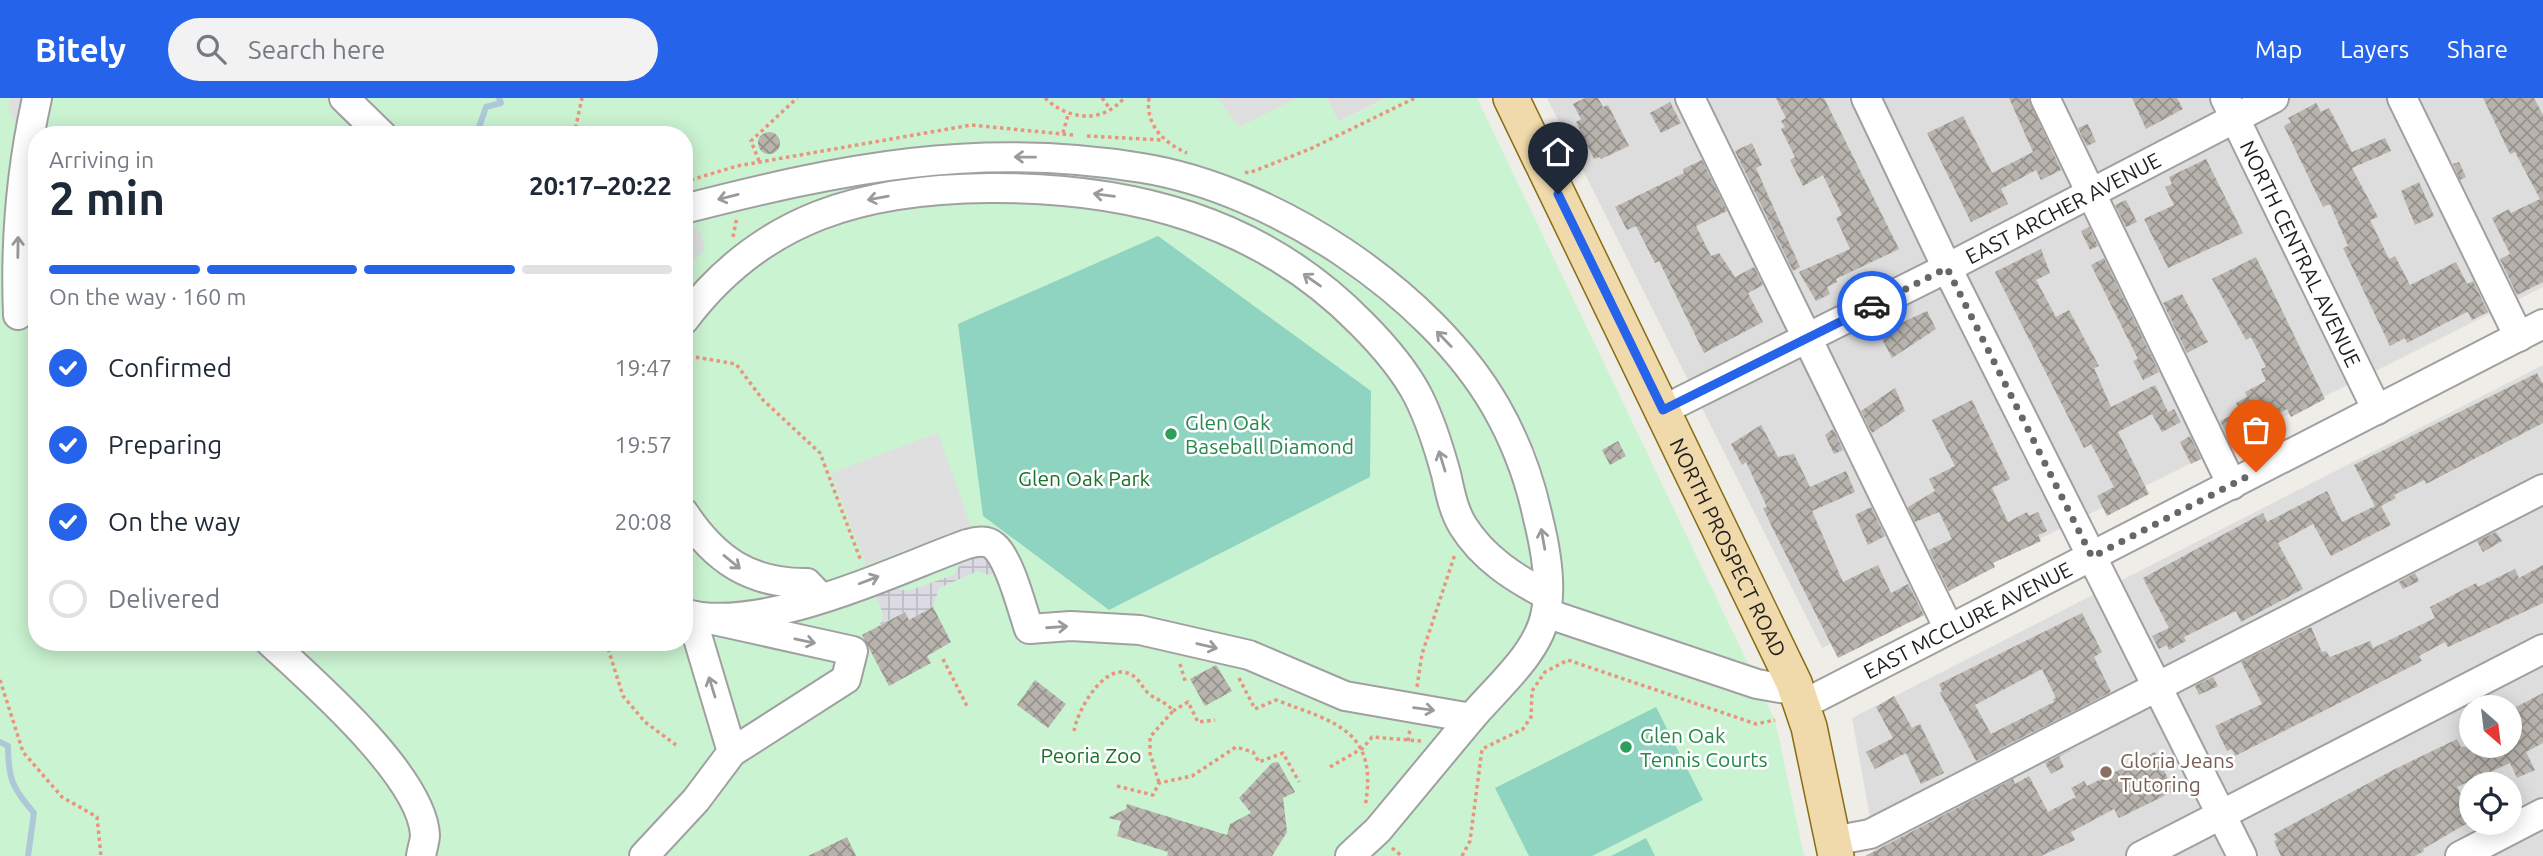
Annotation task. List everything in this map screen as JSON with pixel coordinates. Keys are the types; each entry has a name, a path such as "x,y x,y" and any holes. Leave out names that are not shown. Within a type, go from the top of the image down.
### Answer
{"main road":[{"name":"NORTH PROSPECT ROAD","path":"1511,98 1663,410 1792,705 1834,849"}],"street":[{"path":"32,126 37,98"},
{"path":"344,98 373,126"},
{"path":"1690,98 1949,629"},
{"path":"1866,98 1947,268 2242,856"},
{"path":"2045,98 2232,485"},
{"name":"EAST ARCHER AVENUE","path":"1663,410 2091,193 2230,108 2274,98"},
{"path":"2402,98 2531,330"},
{"name":"NORTH CENTRAL AVENUE","path":"2230,108 2377,410"},
{"path":"18,318 18,232 22,176 28,145"},
{"path":"693,205 766,174 975,156 1064,158 1145,168 1213,185 1286,217 1388,286 1447,341 1476,377 1514,441 1534,499 1544,543 1547,604 1528,652 1378,830 1350,856"},
{"path":"766,174 807,219"},
{"path":"693,308 708,288 741,260 807,219 852,202 934,189 1040,188 1133,199 1203,219 1270,250 1322,286 1391,356 1418,395 1463,526 1495,563 1547,604 1757,684 1792,705"},
{"name":"EAST MCCLURE AVENUE","path":"1792,705 2092,557 2531,330"},
{"path":"1834,849 1870,834 2543,489"},
{"path":"693,523 732,564 752,576 782,583 807,583 821,598"},
{"path":"693,615 758,616 821,598 967,544 985,541 994,545 1005,562 1029,629 1072,626 1140,631 1249,655 1345,696 1471,718"},
{"path":"645,856 669,843 732,752 846,679 853,651 693,616"},
{"path":"693,633 732,752"},
{"path":"2141,856 2543,649"},
{"path":"280,651 354,720 415,800 425,834 421,856"},
{"path":"2460,856 2543,813"}],"path":[{"path":"576,126 582,98"},
{"path":"766,174 751,141 797,98"},
{"path":"1045,98 1068,115 1085,117 1111,110 1124,98"},
{"path":"1102,98 1111,110"},
{"path":"1149,98 1152,122 1162,140 1195,157"},
{"path":"1239,170 1249,173 1310,149 1415,98"},
{"path":"1063,134 1068,115"},
{"path":"693,357 737,364 763,400 820,453 865,571"},
{"path":"1408,741 1422,654 1463,526"},
{"path":"609,651 623,696 645,722 676,745"},
{"path":"1178,656 1186,684"},
{"path":"943,659 968,708"},
{"path":"1462,856 1470,841 1482,749 1524,729 1531,717 1532,691 1545,672 1568,660 1756,724 1792,705"},
{"path":"1074,731 1076,715 1091,694 1109,675 1122,672 1140,679 1148,693 1165,701 1173,711"},
{"path":"1238,676 1255,709 1276,700 1342,725 1363,748 1368,789 1364,813"},
{"path":"0,680 23,752 62,797 97,817 101,856"},
{"path":"1117,786 1153,795 1159,783 1150,753 1150,737 1173,711 1188,702 1198,722 1215,720"},
{"path":"1330,767 1363,748 1372,737 1427,742"},
{"path":"1159,783 1192,776 1236,747 1254,751 1259,762 1283,753 1299,782"},
{"path":"1388,844 1402,856"}],"shaded area":[{"path":"10,98 37,98 28,128 15,122 8,108"},
{"path":"1217,98 1297,98 1239,127"},
{"path":"1327,98 1386,98 1338,122"},
{"path":"1547,98 2543,98 2543,287 1822,648"},
{"path":"693,226 701,233 705,250 693,260"},
{"path":"2543,365 2543,856 1877,856 1852,718"},
{"path":"938,433 971,526 866,565 831,473"},
{"path":"967,555 986,555 996,572 989,575 978,571 939,588 933,607 909,620 904,612 880,625 883,615 874,590 884,586 908,591 953,575"}],"green space":[{"name":"Glen Oak Park","path":"0,98 1327,98 1339,122 1387,98 1477,98 1775,720 1804,856 0,856"},
{"name":"Glen Oak Baseball Diamond","path":"1158,236 1371,391 1370,477 1109,610 983,516 958,324"},
{"name":"Glen Oak Tennis Courts","path":"1656,707 1703,800 1592,856 1529,856 1495,788"},
{"path":"1646,838 1655,856 1611,856"}],"building":[{"path":"1585,98 1598,98 1603,107 1608,105 1629,146 1601,159 1594,159 1576,122 1581,119 1573,104"},
{"path":"1776,98 1824,98 1899,249 1836,279 1837,282 1827,287 1830,294 1816,301 1799,272 1850,249 1836,218 1842,215 1823,175 1803,186 1790,160 1795,157 1781,129 1785,127 1781,121 1786,118"},
{"path":"2009,98 2028,98 2061,170 2041,180 2036,170 2001,189 2008,204 1971,222 1927,133 1963,116 1992,173 2033,152"},
{"path":"2132,98 2177,98 2183,109 2146,129"},
{"path":"2483,98 2534,98 2543,115 2543,282 2517,295 2500,259 2510,254 2492,218 2509,209 2511,213 2540,199 2515,152 2510,154"},
{"path":"1670,102 1681,123 1661,133 1650,113"},
{"path":"2316,103 2321,112 2329,108 2352,152 2385,138 2391,151 2352,168 2378,217 2370,220 2389,259 2395,256 2410,285 2456,262 2467,284 2473,281 2488,312 2472,320 2468,312 2465,313 2407,343 2405,338 2390,346 2343,248 2348,246 2330,204 2323,207 2284,126 2291,122 2288,118"},
{"path":"2088,124 2096,142 2087,146 2078,128"},
{"path":"769,132 777,135 780,143 777,151 769,154 761,151 758,143 761,135"},
{"path":"1752,143 1762,165 1756,168 1800,267 1793,271 1735,151"},
{"path":"2206,159 2243,233 2168,268 2144,219 2174,205 2165,187 2172,184 2169,177"},
{"path":"1702,160 1727,211 1696,226 1711,256 1719,253 1735,277 1754,267 1763,285 1748,293 1763,322 1704,353 1659,261 1655,263 1636,226 1627,230 1615,207 1684,173 1683,169"},
{"path":"2459,162 2466,177 2460,180 2453,164"},
{"path":"2419,182 2434,216 2415,225 2401,191"},
{"path":"2126,200 2137,222 2126,227 2115,205"},
{"path":"2089,227 2098,246 2090,250 2081,231"},
{"path":"2041,249 2050,273 2036,280 2056,317 2069,310 2099,366 2094,368 2111,407 2155,385 2168,412 2174,409 2181,422 2162,432 2152,414 2118,432 2149,494 2107,516 2097,496 2114,487 2091,444 2084,448 1995,272"},
{"path":"2256,257 2325,399 2291,417 2287,409 2255,427 2260,439 2244,447 2242,441 2231,444 2220,421 2240,411 2236,403 2247,397 2245,392 2266,381 2261,369 2266,367 2251,337 2246,340 2212,279"},
{"path":"2104,258 2159,372 2143,380 2133,361 2138,359 2091,265"},
{"path":"2182,294 2208,342 2187,353 2163,303"},
{"path":"1927,311 1936,329 1892,358 1879,333"},
{"path":"2537,373 2543,384 2543,423 2426,484 2424,480 2394,495 2396,498 2381,506 2391,525 2331,556 2313,524 2278,543 2303,589 2241,622 2236,611 2184,637 2186,641 2169,650 2167,645 2159,649 2152,636 2169,628 2143,578 2263,513 2267,522 2327,491 2342,522 2375,506 2354,465"},
{"path":"1895,388 1905,411 1872,433 1861,411"},
{"path":"1972,400 2010,479 1992,488 2008,522 2027,512 2029,516 2038,512 2047,531 2038,535 2041,541 1993,563 1995,567 1949,591 1929,550 1952,539 1939,512 1915,522 1908,507 1935,491 1929,479 1955,466 1932,420"},
{"path":"1761,425 1778,457 1794,454 1810,487 1846,471 1855,492 1812,511 1843,582 1878,565 1891,593 1908,584 1924,615 1838,658 1763,508 1767,507 1746,462 1742,465 1731,444"},
{"path":"1833,429 1843,450 1834,454 1825,435"},
{"path":"2190,436 2201,459 2191,464 2180,442"},
{"path":"1618,441 1626,456 1610,465 1602,450"},
{"path":"1871,507 1885,536 1868,545 1855,515"},
{"path":"2496,532 2502,541 2483,552 2477,541"},
{"path":"2543,565 2543,603 2448,647 2445,642 2419,656 2422,661 2235,756 2232,749 2227,751 2215,726 2262,704 2241,662 2311,627 2322,652 2326,651 2330,657 2370,641 2373,648 2435,618 2430,607 2476,583 2478,587 2515,569 2519,578"},
{"path":"2415,573 2419,581 2403,589 2399,582"},
{"path":"933,607 951,642 927,656 931,663 889,686 862,635 905,612 909,620"},
{"path":"2082,613 2102,652 2094,657 2111,692 1976,761 1940,693 1942,691 1939,684","holes":["2042,669 2056,698 2053,699 2054,702 1991,734 1975,705"]},
{"path":"1216,665 1232,691 1205,706 1190,679"},
{"path":"2213,677 2218,686 2199,695 2195,686"},
{"path":"1035,680 1066,704 1048,728 1017,705"},
{"path":"2543,693 2543,743 2526,752 2535,770 2522,776 2522,772 2514,772 2510,763 2490,772 2459,772 2459,828 2423,849 2424,851 2415,856 2281,856 2274,841 2277,840 2274,834 2457,739 2459,758 2522,758 2522,704"},
{"path":"1894,696 1912,728 1920,724 1944,773 1921,784 1906,753 1875,769 1866,752 1893,738 1876,707"},
{"path":"2077,747 2059,757 2064,767 2051,774 2045,763"},
{"path":"2155,752 2174,791 2119,818 2114,809 2071,832 2075,840 2041,856 1865,856 2013,779 2015,784 2029,776 2048,812 2076,797 2071,788 2084,781 2087,786"},
{"path":"1278,762 1295,792 1283,798 1287,832 1272,856 1167,856 1168,852 1117,836 1121,821 1108,818 1126,809 1127,804 1227,835 1230,824 1251,813 1239,798 1272,763"},
{"path":"847,837 856,856 808,856"}],"waterway":[{"path":"479,126 486,107 501,103 499,98"},
{"path":"0,742 8,746 13,783 34,813 28,856"}],"way so far":[{"path":"1872,306 1947,268 2092,557 2256,472"}],"place":[{"name":"Glen Oak Baseball Diamond","path":"1171,434"},
{"name":"Glen Oak Tennis Courts","path":"1626,747"},
{"name":"Gloria Jeans Tutoring","path":"2106,772"}],"route":[{"path":"1558,194 1663,410 1872,306"}],"park label":[{"name":"Peoria Zoo","path":"1091,755"}]}
